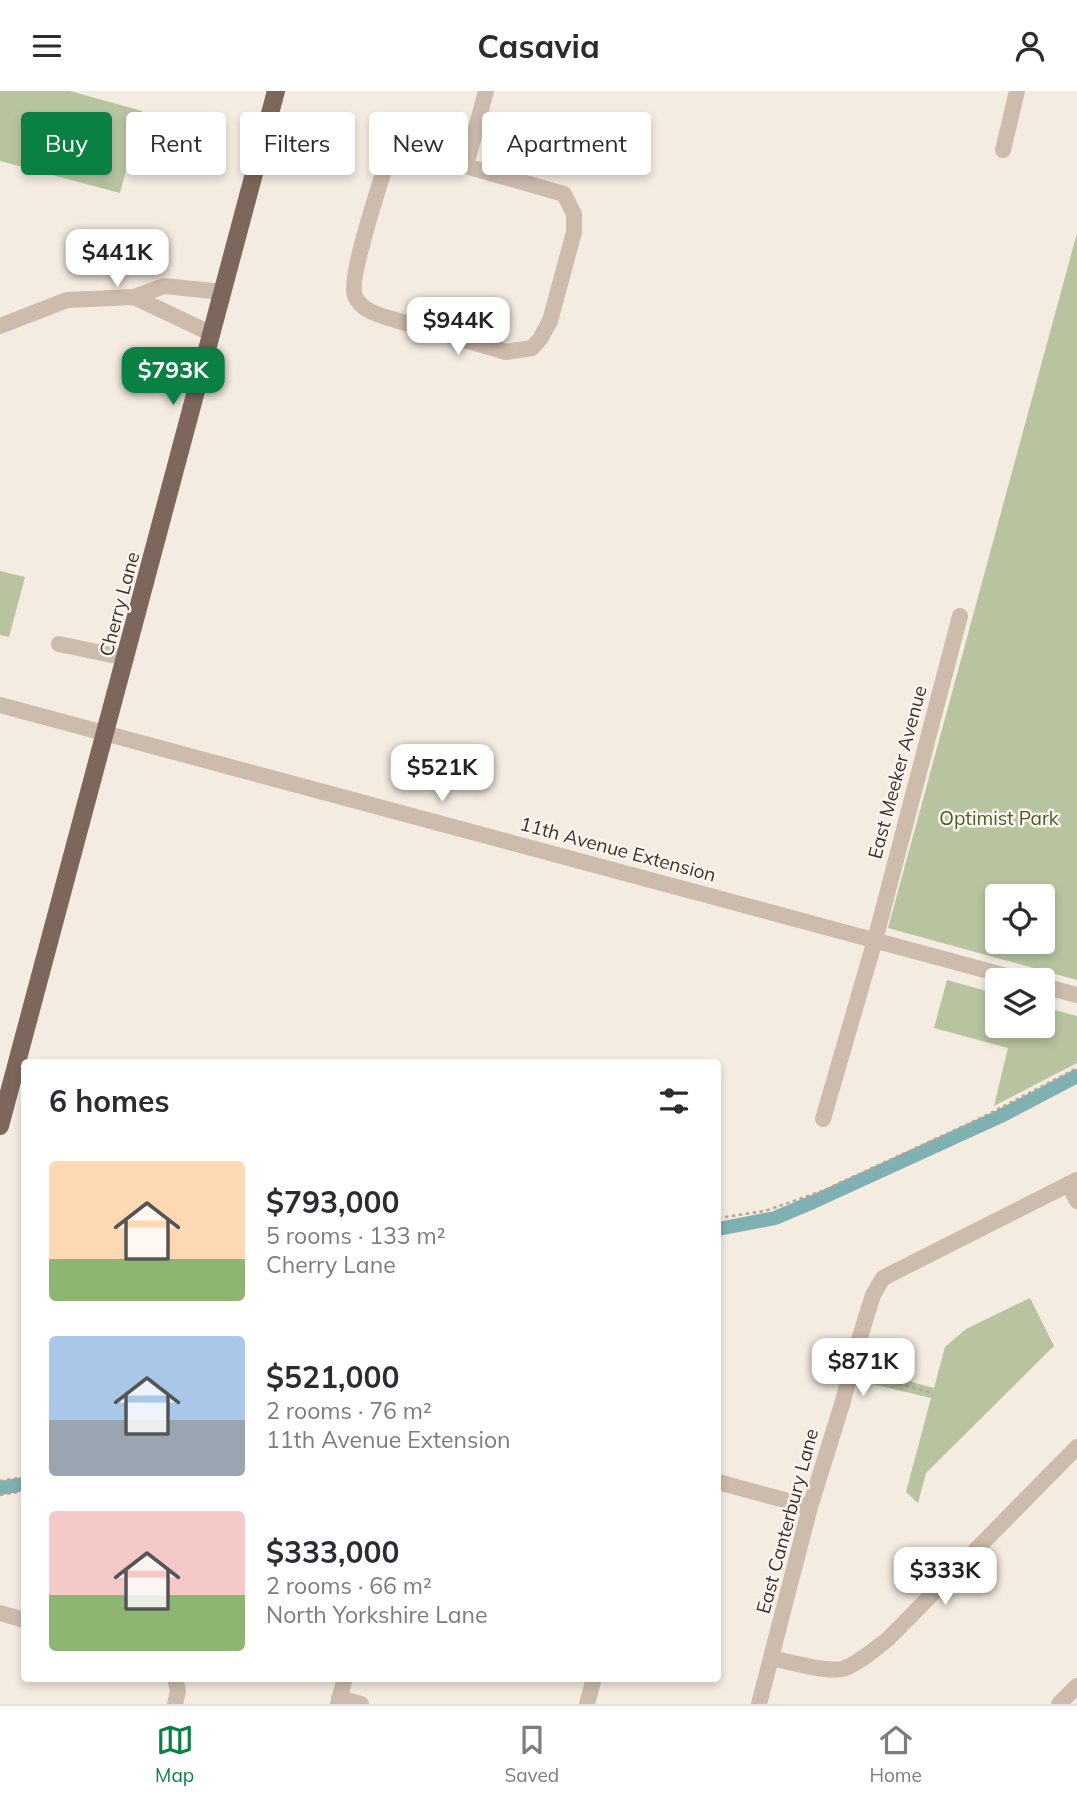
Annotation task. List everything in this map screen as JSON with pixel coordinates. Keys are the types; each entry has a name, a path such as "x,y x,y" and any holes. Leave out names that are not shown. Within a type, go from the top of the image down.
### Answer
{"main road":[{"name":"Cherry Lane","path":"0,1126 127,658 276,91"}],"street":[{"path":"468,158 486,91"},
{"path":"1003,150 1017,91"},
{"path":"410,152 466,166 564,194 574,214 574,232 550,321 532,348 506,352 385,317 368,311 355,296 353,282 357,264 384,170 393,159 410,152"},
{"path":"0,326 67,300 134,297 164,286 223,292"},
{"path":"134,297 212,334"},
{"name":"East Meeker Avenue","path":"823,1119 875,940 961,616"},
{"path":"59,644 127,658"},
{"name":"11th Avenue Extension","path":"0,705 985,970"},
{"path":"1055,989 1077,995"},
{"path":"1073,1182 1077,1201"},
{"name":"East Canterbury Lane","path":"759,1704 810,1507 873,1295 883,1278 1073,1182"},
{"path":"772,1658 812,1667 842,1669 888,1639 1077,1447"},
{"path":"721,1483 810,1507"},
{"path":"0,1613 21,1619"},
{"path":"175,1704 177,1682"},
{"path":"344,1682 339,1701 361,1704"},
{"path":"587,1704 593,1682"},
{"path":"1059,1704 1077,1686"}],"path":[{"path":"721,1218 765,1211 821,1191 981,1118 1077,1068"},
{"path":"851,1371 933,1393"},
{"path":"0,1481 21,1478"},
{"path":"0,1496 21,1492"}],"green space":[{"path":"0,91 70,91 142,111 126,112 126,171 120,193 52,175 112,175 112,112 21,112 21,167 0,161"},
{"name":"Optimist Park","path":"1077,233 1077,980 1055,974 1055,968 1033,968 888,928"},
{"path":"0,571 25,577 9,637 0,635"},
{"path":"947,980 985,991 985,1038 1055,1038 1055,1010 1077,1016 1077,1063 994,1106 1008,1048 934,1028"},
{"path":"1030,1298 1054,1346 926,1473 918,1503 906,1492 931,1398 864,1382 867,1370 934,1388 945,1347 966,1329"}],"waterway":[{"path":"721,1228 775,1218 813,1202 1001,1116 1077,1076"},
{"path":"0,1488 21,1484"}]}
